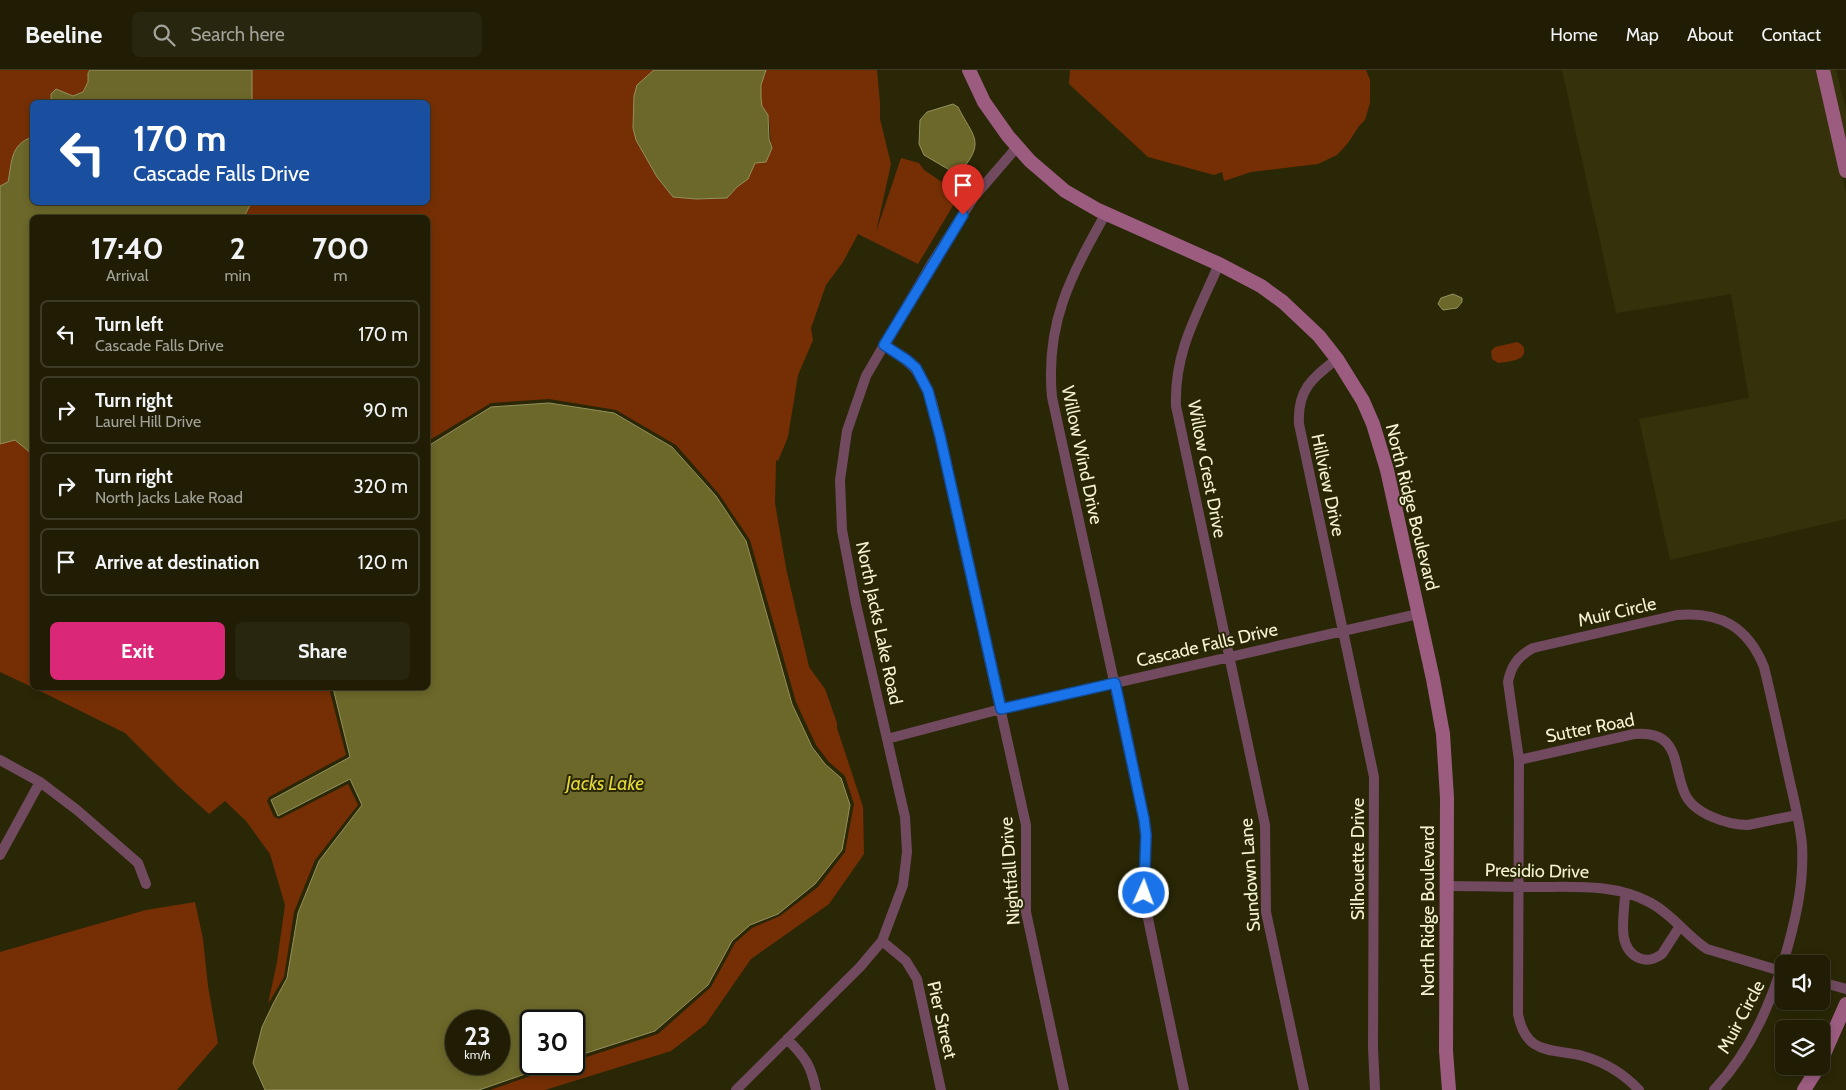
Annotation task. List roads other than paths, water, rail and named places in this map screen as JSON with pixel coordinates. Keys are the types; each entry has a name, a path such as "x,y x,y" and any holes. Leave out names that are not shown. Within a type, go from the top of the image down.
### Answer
{"street":[{"name":"North Ridge Boulevard","path":"969,70 993,116 1017,148 1065,191 1106,213 1219,264 1261,286 1283,302 1319,336 1337,359 1363,401 1380,445 1433,679 1445,749 1447,798 1446,1051 1449,1090"},
{"path":"1823,70 1846,171"},
{"name":"North Jacks Lake Road","path":"736,1090 860,967 882,941 903,885 907,852 905,816 842,530 840,488 847,431 866,376 932,263 974,197 1017,148"},
{"name":"Willow Wind Drive","path":"1106,213 1084,253 1061,306 1053,337 1050,377 1059,431 1144,819 1146,835 1146,909 1184,1090"},
{"name":"Willow Crest Drive","path":"1219,264 1185,341 1177,375 1176,398 1179,425 1229,657"},
{"name":"Nightfall Drive","path":"884,345 916,368 928,391 940,436 1026,825 1025,894 1028,925 1064,1090"},
{"name":"Hillview Drive","path":"1337,359 1316,375 1308,384 1303,393 1298,414 1344,631"},
{"name":"Cascade Falls Drive","path":"887,739 1001,709 1418,614"},
{"name":"Muir Circle","path":"1639,1090 1610,1068 1584,1057 1544,1050 1537,1046 1524,1033 1518,1014 1519,760 1508,682 1513,665 1525,652 1533,648 1677,615 1704,614 1725,621 1735,627 1749,640 1764,667 1802,844 1801,888 1798,911 1786,955"},
{"name":"Silhouette Drive","path":"1344,631 1374,777 1372,1048 1375,1090"},
{"name":"Sundown Lane","path":"1229,657 1266,825 1265,894 1268,925 1304,1090"},
{"name":"Sutter Road","path":"1519,760 1634,734 1650,734 1666,743 1672,750 1676,758 1685,794 1695,808 1703,813 1740,825 1797,815"},
{"path":"0,760 40,782 77,810 138,863 146,884"},
{"path":"0,855 40,782"},
{"name":"Presidio Drive","path":"1447,886 1599,888 1626,892 1653,904 1707,949 1775,970"},
{"path":"1626,892 1624,940 1629,952 1640,959 1646,960 1657,957 1680,926"},
{"name":"Pier Street","path":"882,941 906,961 916,979 942,1090"},
{"path":"1830,985 1846,989"},
{"name":"Muir Circle","path":"1714,1090 1749,1043 1775,990"},
{"path":"1830,1042 1846,1004"},
{"path":"788,1039 808,1063 812,1071 816,1090"},
{"path":"1804,1090 1813,1075"}],"water":[{"path":"90,70 252,70 252,100 51,100 51,94 56,89 73,96 83,92 88,82"},
{"path":"654,70 766,70 761,85 761,98 762,106 768,115 769,139 772,148 766,162 755,163 748,179 727,198 696,199 673,197 657,177 636,140 633,128 634,96 637,85"},
{"path":"953,104 958,107 972,133 975,145 969,161 961,171 953,172 924,155 919,144 920,120 927,112"},
{"path":"30,138 30,205 250,205 245,215 30,215 30,452 15,440 0,444 0,186 8,182 13,155 25,140"},
{"path":"1453,294 1462,298 1462,302 1457,308 1443,310 1438,304 1441,298"},
{"name":"Jacks Lake","path":"549,403 614,413 672,447 716,496 746,541 792,704 812,747 825,764 841,778 850,805 842,850 815,884 778,914 750,925 732,941 708,985 655,1031 585,1053 585,1010 520,1010 520,1075 522,1075 479,1090 265,1090 253,1063 262,1027 287,978 298,913 319,861 362,805 350,779 278,816 271,800 350,757 333,690 430,690 430,445 491,407"}]}
